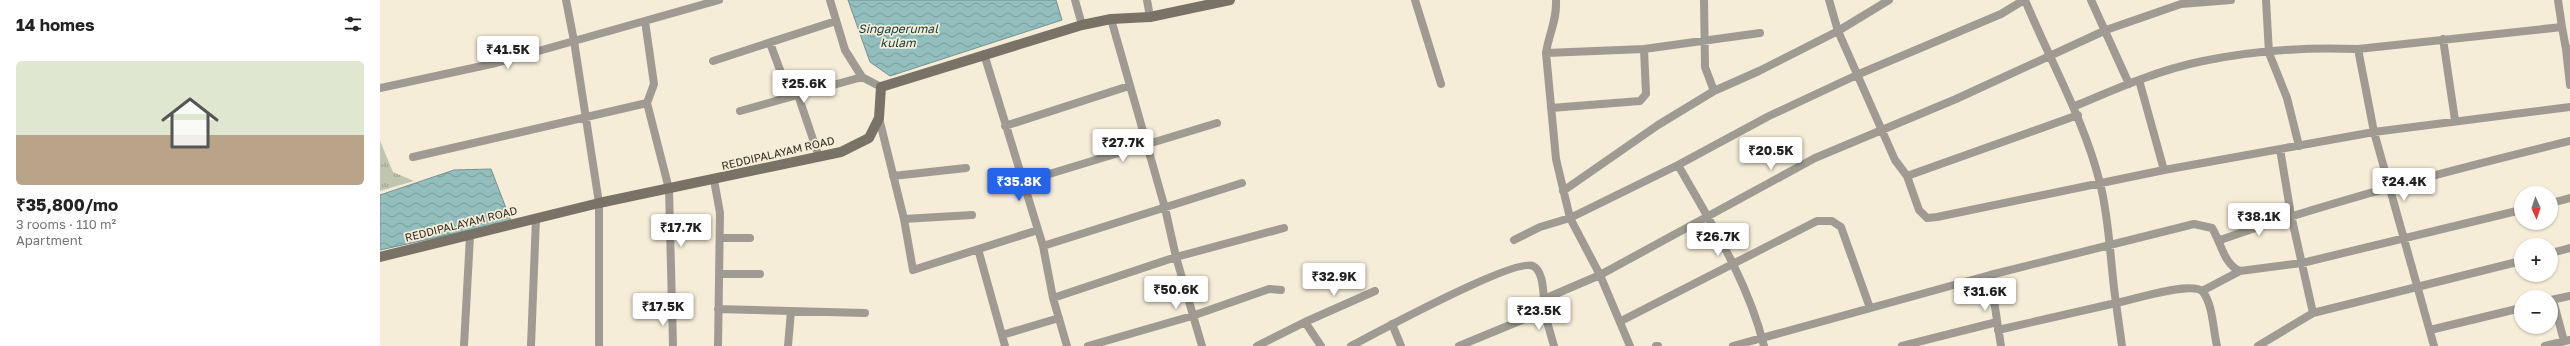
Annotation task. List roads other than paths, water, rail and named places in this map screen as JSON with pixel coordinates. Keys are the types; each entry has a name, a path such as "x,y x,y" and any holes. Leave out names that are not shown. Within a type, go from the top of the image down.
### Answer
{"main road":[{"path":"881,86 1082,25 1111,19 1150,17 1228,0"},
{"name":"REDDIPALAYAM ROAD","path":"380,257 599,203 714,180 841,152 869,138 879,118 881,86"}],"street":[{"path":"566,0 574,41 599,203 599,346"},
{"path":"380,88 496,63 719,0"},
{"path":"830,0 844,50 862,77 881,86"},
{"path":"1075,0 1082,25"},
{"path":"1147,0 1150,17"},
{"path":"1415,0 1441,84"},
{"path":"1556,0 1556,18 1549,37 1546,53 1556,159 1570,218 1600,275 1621,321 1630,346"},
{"path":"1704,0 1703,40 1705,67 1714,91"},
{"path":"1829,0 1838,31 1859,74 1895,160 1907,176 1919,210 1927,218 2164,170 2374,132 2455,120 2570,107"},
{"path":"1563,191 1658,125 1714,91 1759,72 1838,31 1889,0"},
{"path":"1514,240 1540,227 1570,218 1678,165 1769,116 1859,74 1994,16 2025,0 2048,56 2078,115 2100,184 2110,245 2122,346"},
{"path":"2091,0 2106,30 2129,84"},
{"path":"1544,299 1600,275 1815,158 1956,99 2106,30 2181,4 2231,0"},
{"path":"2266,0 2269,53 2287,98 2299,146"},
{"path":"2558,0 2562,27 2568,49 2570,85"},
{"path":"1111,19 1165,208 1176,257 1192,316 1202,346"},
{"path":"645,21 654,84 647,103 669,189 672,346"},
{"path":"713,62 836,21"},
{"path":"2073,107 2139,80 2203,61 2269,53 2358,49 2562,27"},
{"path":"1546,53 1644,49 1760,33"},
{"path":"2443,39 2455,120"},
{"path":"770,43 819,156"},
{"path":"1551,108 1640,101 1646,94 1644,49"},
{"path":"2358,49 2374,132 2434,346"},
{"path":"984,54 1043,246 1053,298 1067,346"},
{"path":"740,111 862,77"},
{"path":"2139,80 2164,170"},
{"path":"1005,126 1129,86"},
{"path":"413,157 647,103"},
{"path":"1907,176 2078,115"},
{"path":"879,118 904,219 913,270 1038,230"},
{"path":"1023,182 1217,123"},
{"path":"2220,240 2291,215 2389,186 2570,141"},
{"path":"2280,149 2291,215 2313,313"},
{"path":"1678,165 1733,264 1756,315 1763,342"},
{"path":"893,176 966,168"},
{"path":"714,180 720,213 718,346"},
{"path":"1043,246 1242,183"},
{"path":"2558,201 2570,198"},
{"path":"2202,291 2240,271 2302,263 2514,212"},
{"path":"904,219 972,215"},
{"path":"531,346 536,218"},
{"path":"1621,321 1817,221 1832,221 1841,227 1870,308"},
{"path":"1733,346 1763,342 1870,308 1990,275 2194,224 2212,228 2220,240 2228,262 2240,271"},
{"path":"1053,298 1176,257 1284,228"},
{"path":"464,346 470,236"},
{"path":"720,238 750,238"},
{"path":"2558,251 2570,248"},
{"path":"978,249 1005,346"},
{"path":"2258,346 2313,313 2514,263"},
{"path":"1351,346 1392,324 1496,274 1522,265 1533,265 1539,271 1544,299 1544,311 1554,346"},
{"path":"719,274 760,274"},
{"path":"1990,275 2001,346"},
{"path":"1902,346 2116,303 2181,288 2194,288 2202,291 2207,299 2216,346"},
{"path":"1088,346 1192,316 1268,289 1281,290"},
{"path":"1257,346 1305,322 1375,291"},
{"path":"2558,299 2570,296"},
{"path":"718,309 865,313"},
{"path":"2430,330 2514,310"},
{"path":"788,346 791,311"},
{"path":"1459,346 1544,311"},
{"path":"2545,346 2567,341 2558,316"},
{"path":"1002,335 1059,318"},
{"path":"1305,322 1320,346"},
{"path":"1392,324 1401,346"}],"water":[{"name":"Singaperumal kulam","path":"848,0 1056,0 1062,20 890,76 870,62"},
{"path":"491,169 511,221 380,250 380,195 454,170"}]}
